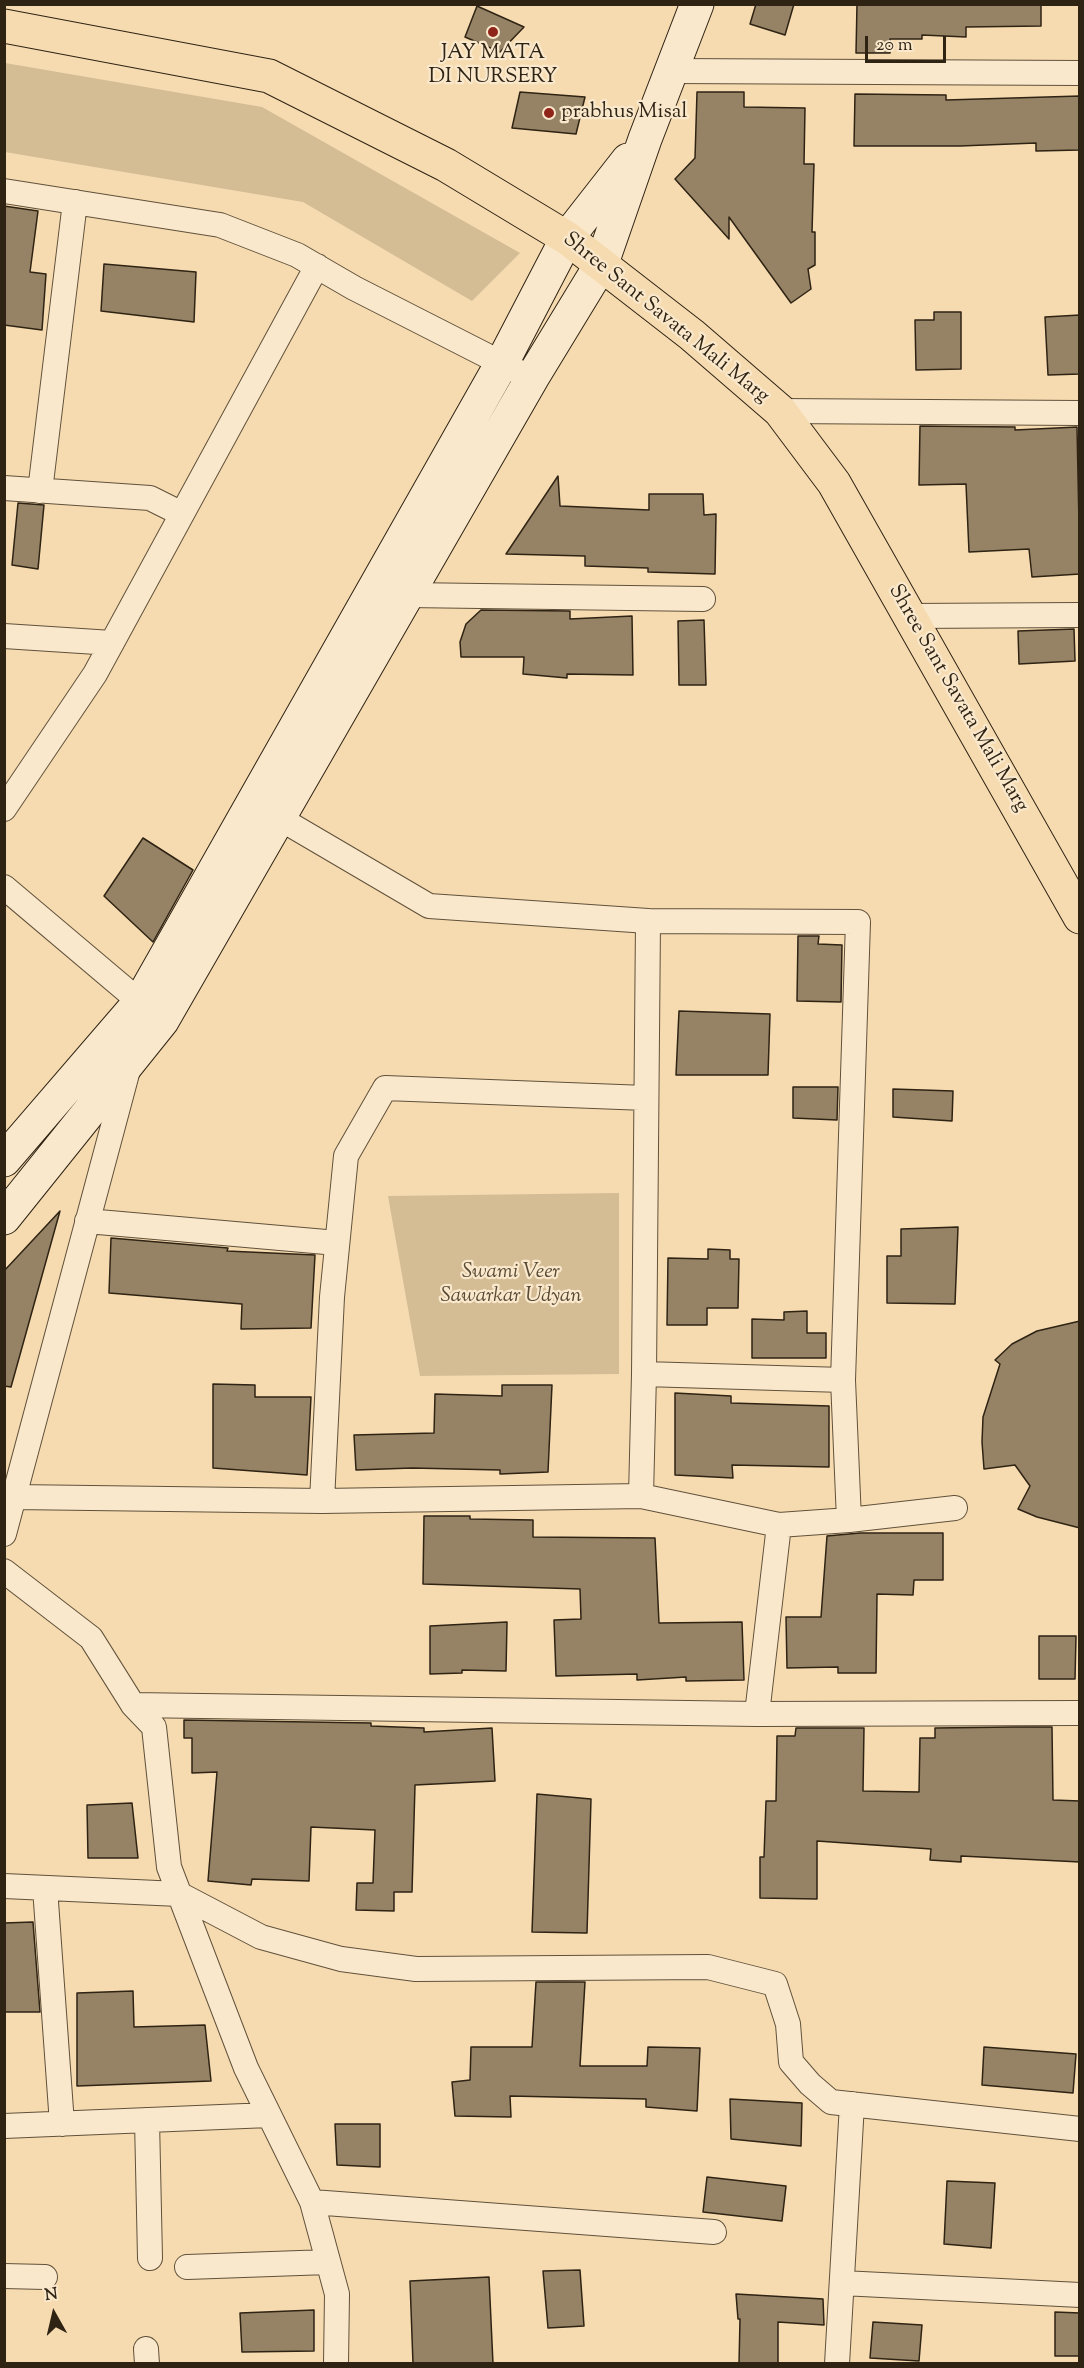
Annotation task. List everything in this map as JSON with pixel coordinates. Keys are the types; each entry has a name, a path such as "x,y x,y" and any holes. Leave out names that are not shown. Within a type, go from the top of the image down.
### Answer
{"main road":[{"path":"4,1160 151,1012 279,818 532,378 602,263 645,139 697,4"},
{"name":"Shree Sant Savata Mali Marg","path":"4,26 269,76 446,165 567,238 692,334 780,411 834,483 1080,917"},
{"path":"4,1218 130,1062 151,1012 502,363 567,238 645,139"}],"street":[{"path":"672,71 1080,73"},
{"path":"4,191 220,225 297,255 532,378"},
{"path":"40,491 75,202"},
{"path":"4,809 95,674 316,266"},
{"path":"780,411 1080,413"},
{"path":"4,488 150,498 182,514"},
{"path":"407,595 703,599"},
{"path":"909,616 1080,615"},
{"path":"4,636 112,643"},
{"path":"279,818 429,906 648,921 858,922 843,1380 849,1520"},
{"path":"4,887 151,1012"},
{"path":"641,1496 648,921"},
{"path":"4,1534 130,1062"},
{"path":"322,1501 338,1243 346,1155 385,1088 646,1098"},
{"path":"87,1221 338,1243"},
{"path":"644,1374 843,1380"},
{"path":"14,1497 322,1501 641,1496 779,1525 954,1508"},
{"path":"757,1714 779,1525"},
{"path":"4,1571 91,1638 133,1704 154,1727 169,1868 246,2068 312,2202 336,2294 336,2364"},
{"path":"133,1704 757,1714 1080,1713"},
{"path":"4,1886 179,1894 261,1936 341,1959 416,1969 708,1968 775,1984 788,2024 791,2062 810,2084 831,2102 1080,2129"},
{"path":"45,1888 62,2124"},
{"path":"837,2364 852,2104"},
{"path":"4,2126 269,2115"},
{"path":"147,2120 150,2258"},
{"path":"312,2202 714,2232"},
{"path":"187,2267 328,2262"},
{"path":"4,2276 45,2277"},
{"path":"842,2283 1080,2295"}],"green space":[{"path":"5,63 262,107 520,253 472,301 303,202 5,152"},
{"name":"Swami Veer Sawarkar Udyan","path":"619,1193 619,1374 420,1376 388,1196"}],"building":[{"path":"756,4 794,4 785,35 750,24"},
{"path":"857,4 1041,4 1041,26 966,27 966,37 922,35 922,39 890,39 890,53 856,53"},
{"name":"JAY MATA DI NURSERY","path":"477,6 524,27 500,52 465,37"},
{"name":"prabhus Misal","path":"520,92 585,97 576,134 512,128"},
{"path":"697,92 744,92 744,107 805,108 804,164 814,164 812,232 815,232 815,265 808,269 811,289 791,303 729,217 729,239 675,179 695,158"},
{"path":"855,94 946,95 946,100 1080,96 1080,150 1036,151 1036,143 854,146"},
{"path":"4,206 38,211 30,272 46,274 42,330 4,325"},
{"path":"104,264 196,272 194,322 101,311"},
{"path":"934,312 961,312 961,369 916,370 915,320 934,320"},
{"path":"1080,315 1080,374 1048,375 1045,317"},
{"path":"920,426 1015,427 1015,430 1077,427 1080,574 1032,577 1029,549 969,552 966,484 919,485"},
{"path":"558,476 560,506 649,510 649,494 703,494 704,515 716,514 715,574 648,572 648,568 585,566 585,556 506,554"},
{"path":"18,503 44,505 38,569 12,565"},
{"path":"481,610 570,611 570,619 632,616 633,675 567,674 567,678 523,674 524,657 461,657 460,642 466,624"},
{"path":"704,620 706,685 679,685 678,621"},
{"path":"1074,629 1075,661 1019,664 1018,631"},
{"path":"143,838 193,870 153,942 104,896"},
{"path":"798,936 819,936 818,944 842,945 841,1002 797,1001"},
{"path":"679,1011 770,1014 768,1075 676,1075"},
{"path":"793,1087 838,1087 837,1120 793,1118"},
{"path":"893,1089 953,1091 952,1121 893,1117"},
{"path":"60,1211 11,1387 4,1386 4,1271"},
{"path":"958,1227 955,1304 887,1303 887,1256 901,1256 901,1229"},
{"path":"111,1238 228,1248 227,1251 315,1255 311,1328 241,1329 242,1304 109,1293"},
{"path":"708,1249 730,1250 730,1259 739,1259 738,1308 707,1308 707,1325 667,1325 668,1258 708,1259"},
{"path":"807,1311 807,1333 826,1333 826,1358 752,1358 752,1319 784,1320 784,1312"},
{"path":"1080,1321 1080,1528 1037,1517 1018,1509 1030,1486 1015,1465 984,1469 982,1442 983,1417 1000,1364 995,1360 1012,1344 1037,1331"},
{"path":"213,1384 255,1385 255,1397 311,1397 307,1475 213,1468"},
{"path":"502,1385 552,1385 548,1472 500,1474 500,1470 412,1468 356,1470 354,1435 434,1433 435,1394 502,1396"},
{"path":"675,1393 731,1396 731,1403 829,1406 829,1467 732,1465 733,1478 675,1475"},
{"path":"424,1516 533,1520 533,1537 655,1538 659,1623 742,1622 744,1680 686,1681 686,1677 637,1680 637,1674 556,1676 554,1620 581,1619 580,1589 423,1584"},
{"path":"860,1533 943,1533 943,1580 914,1580 913,1595 877,1594 876,1673 838,1673 838,1667 787,1668 786,1617 821,1617 827,1536"},
{"path":"507,1622 506,1671 462,1670 462,1673 430,1674 430,1626"},
{"path":"1039,1636 1076,1636 1075,1679 1039,1679"},
{"path":"184,1720 371,1723 371,1726 424,1728 424,1732 492,1728 495,1781 415,1785 412,1892 394,1892 394,1911 356,1910 357,1883 373,1883 375,1830 311,1827 309,1881 252,1879 251,1885 208,1881 217,1772 192,1773 192,1738 184,1738"},
{"path":"1052,1727 1053,1800 1080,1801 1080,1862 961,1856 961,1862 930,1860 931,1849 817,1841 817,1899 760,1898 760,1857 764,1857 766,1801 776,1801 777,1736 795,1736 796,1728 864,1728 863,1791 919,1792 920,1738 935,1738 935,1728"},
{"path":"537,1794 591,1799 587,1933 532,1932"},
{"path":"132,1803 138,1858 88,1858 87,1805"},
{"path":"33,1922 40,2012 4,2012 4,1923"},
{"path":"536,1982 585,1982 580,2066 647,2066 648,2047 700,2048 697,2111 646,2107 646,2099 510,2096 511,2117 455,2116 452,2082 470,2080 471,2047 532,2047"},
{"path":"133,1991 134,2027 205,2025 211,2081 77,2086 77,1993"},
{"path":"984,2047 1076,2054 1073,2093 982,2085"},
{"path":"730,2099 802,2103 801,2146 731,2139"},
{"path":"335,2124 380,2124 380,2167 337,2165"},
{"path":"707,2177 786,2186 782,2221 703,2212"},
{"path":"947,2181 995,2183 991,2248 944,2244"},
{"path":"580,2270 584,2326 548,2328 543,2271"},
{"path":"489,2277 493,2364 413,2364 410,2281"},
{"path":"736,2294 823,2299 824,2325 778,2322 778,2364 739,2364 740,2319 738,2319"},
{"path":"314,2310 314,2351 242,2352 240,2313"},
{"path":"1055,2312 1080,2313 1080,2356 1055,2356"},
{"path":"873,2322 922,2325 919,2361 870,2358"}],"place":[{"name":"JAY MATA DI NURSERY","path":"493,32"},
{"name":"prabhus Misal","path":"549,113"}]}
